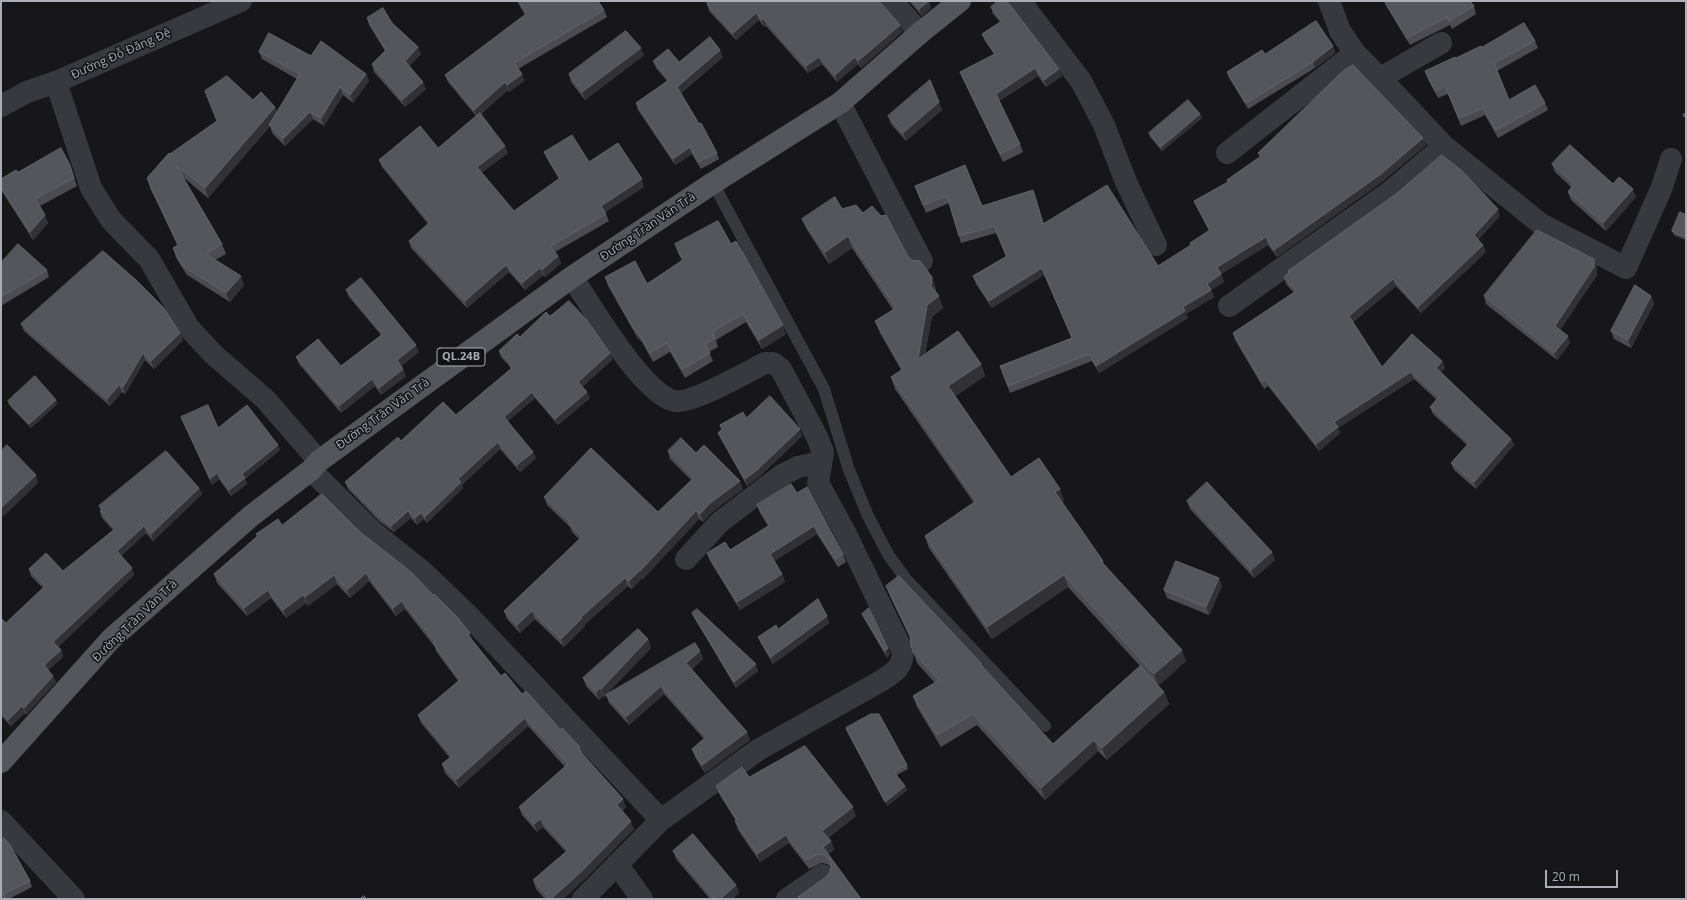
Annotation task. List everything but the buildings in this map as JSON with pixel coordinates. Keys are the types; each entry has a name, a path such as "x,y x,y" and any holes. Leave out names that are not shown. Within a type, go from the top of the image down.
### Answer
{"main road":[{"name":"Đường Trần Văn Trà","path":"1,762 111,639 251,516 315,466 572,277 713,183 840,103 920,33 960,1"}],"street":[{"name":"Đường Đỗ Đăng Đệ","path":"1,106 27,92 56,82 241,1"},
{"path":"892,1 920,33"},
{"path":"1020,1 1081,81 1104,125 1126,182 1156,245"},
{"path":"1329,1 1340,31 1355,54 1444,146 1541,224 1626,268 1662,187 1671,159"},
{"path":"1379,79 1441,43"},
{"path":"1227,153 1355,54"},
{"path":"56,82 91,188 111,220 149,259 189,328 213,354 265,399 315,466 371,530 422,571 469,616 661,820"},
{"path":"840,103 922,260"},
{"path":"1229,306 1391,191 1444,146"},
{"path":"572,277 628,361 657,391 675,401 693,398 765,363 773,363 781,369 817,437 823,452 818,483 845,532 903,652 902,662 897,670 881,681 758,750 661,820 583,899"},
{"path":"686,559 720,522 782,475 798,467 821,462"},
{"path":"1,821 74,899"},
{"path":"617,864 642,899"},
{"path":"787,899 822,875"}],"lane":[{"path":"713,183 824,389 849,470 868,516 889,556 906,579 1045,726"}]}
